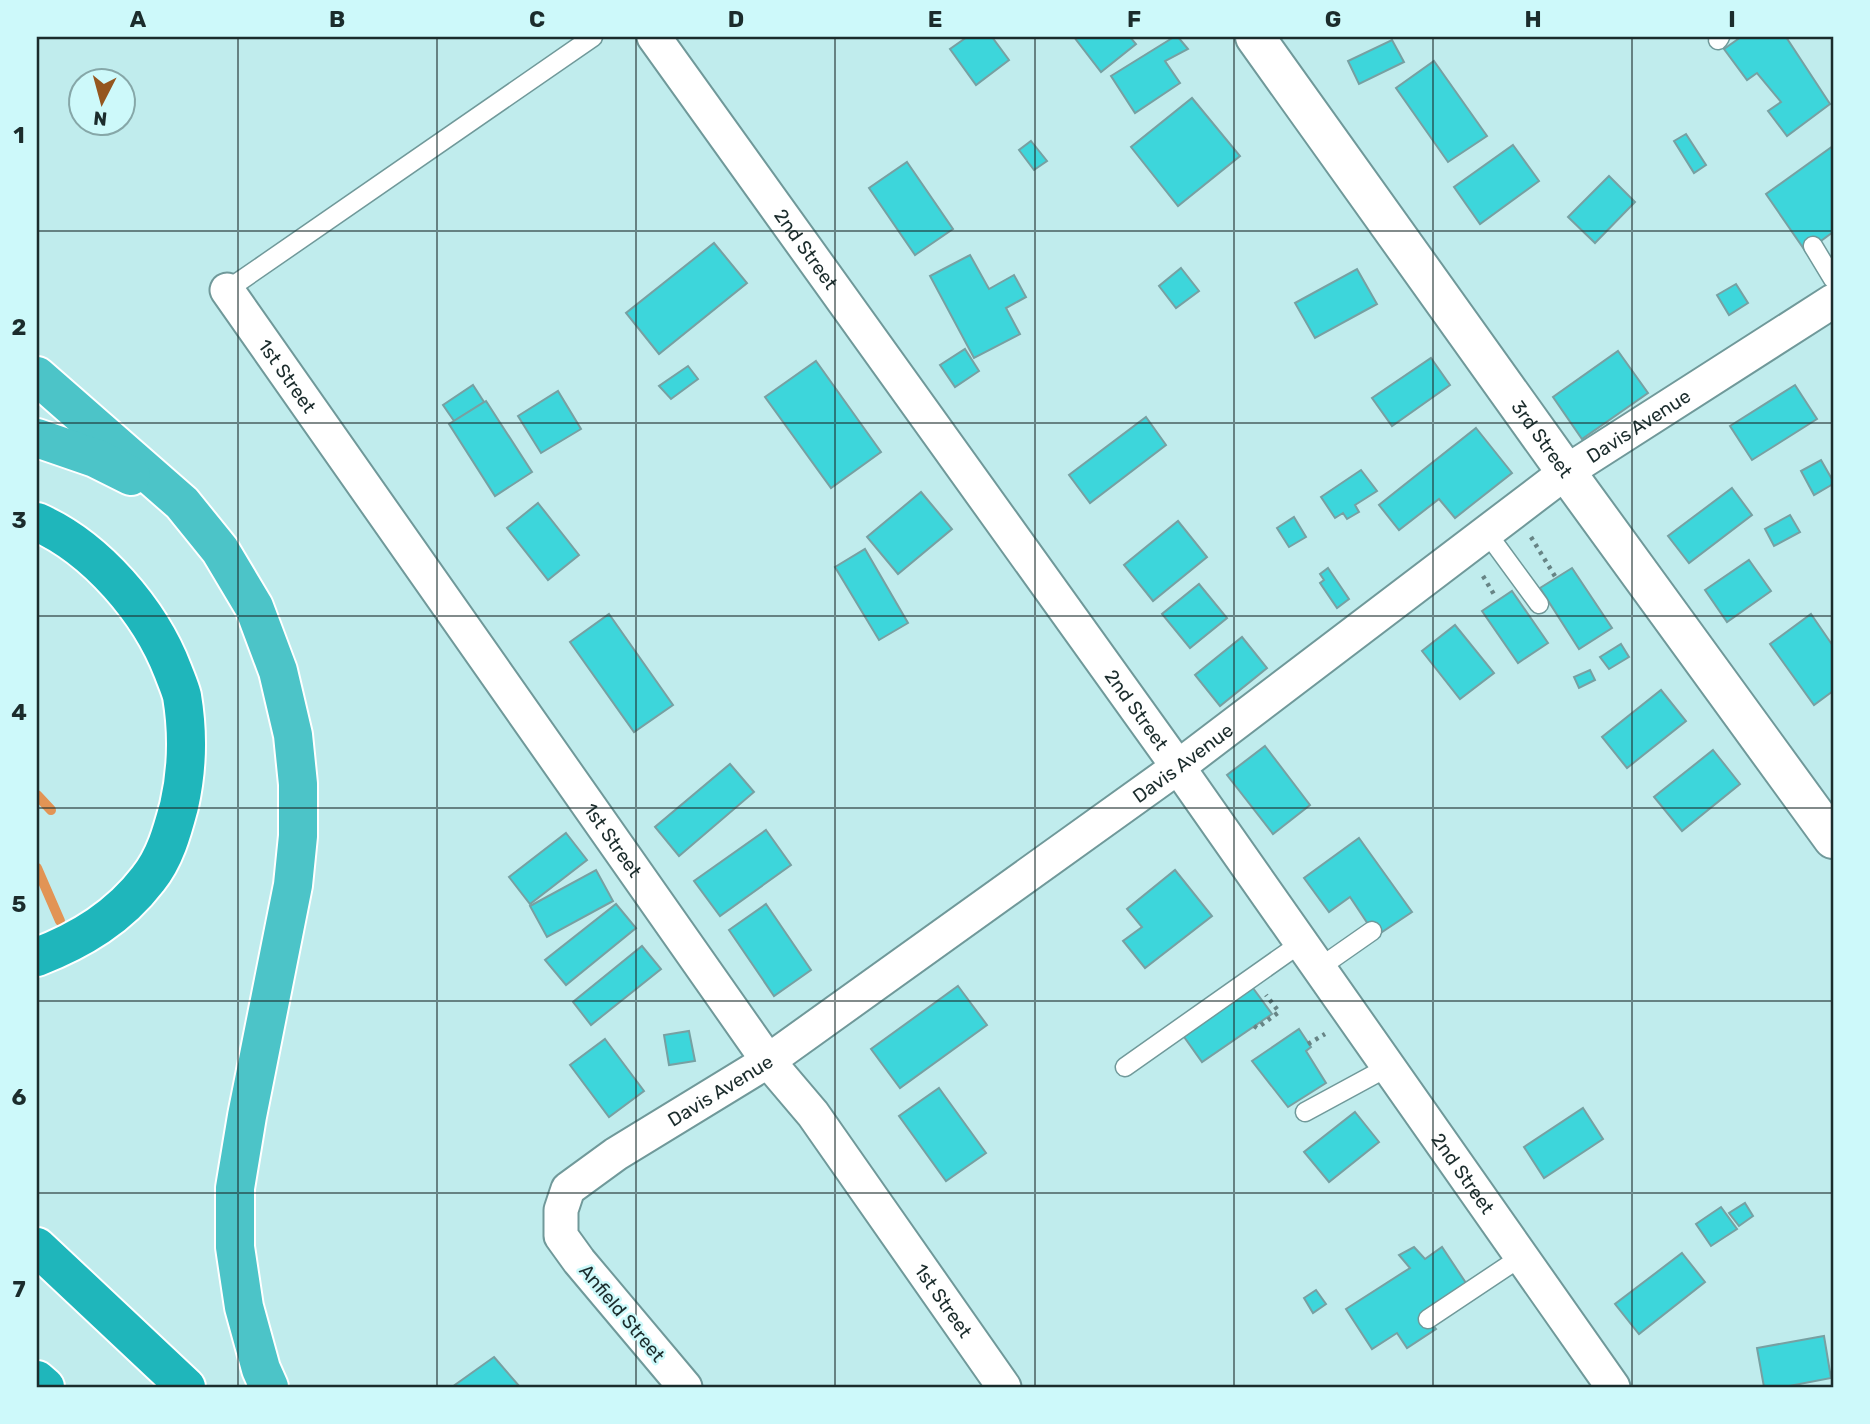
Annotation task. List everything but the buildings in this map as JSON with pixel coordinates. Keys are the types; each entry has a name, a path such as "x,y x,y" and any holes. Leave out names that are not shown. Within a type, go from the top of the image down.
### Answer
{"highway":[{"path":"37,376 182,503 220,550 254,607 278,671 293,735 298,784 298,836 293,885 235,1188 235,1247 244,1307 261,1368 270,1387"},
{"path":"37,438 95,458 182,503"},
{"path":"37,522 77,546 111,574 144,614 166,653 181,694 187,738 184,786 171,838 150,878 104,924 37,957"},
{"path":"37,1247 186,1387"},
{"path":"37,1380 45,1387"}],"street":[{"name":"2nd Street","path":"654,37 1178,767 1613,1387"},
{"name":"3rd Street","path":"1255,37 1833,839"},
{"name":"1st Street","path":"227,290 768,1061 813,1114 1004,1387"},
{"name":"Davis Avenue","path":"561,1236 561,1210 568,1189 616,1154 768,1061 1178,767 1566,472 1833,301"},
{"name":"Anfield Street","path":"561,1236 685,1387"}],"lane":[{"path":"227,290 593,37"},
{"path":"1813,246 1833,279"},
{"path":"1487,533 1539,604"},
{"path":"1125,1067 1252,977 1372,931"},
{"path":"1305,1112 1388,1066"},
{"path":"1428,1319 1521,1257"}],"path":[{"path":"1515,511 1556,578"},
{"path":"1252,977 1279,1012 1257,1028 1254,1026"}],"waterway":[{"path":"37,795 51,810"},
{"path":"37,868 60,921"}]}
